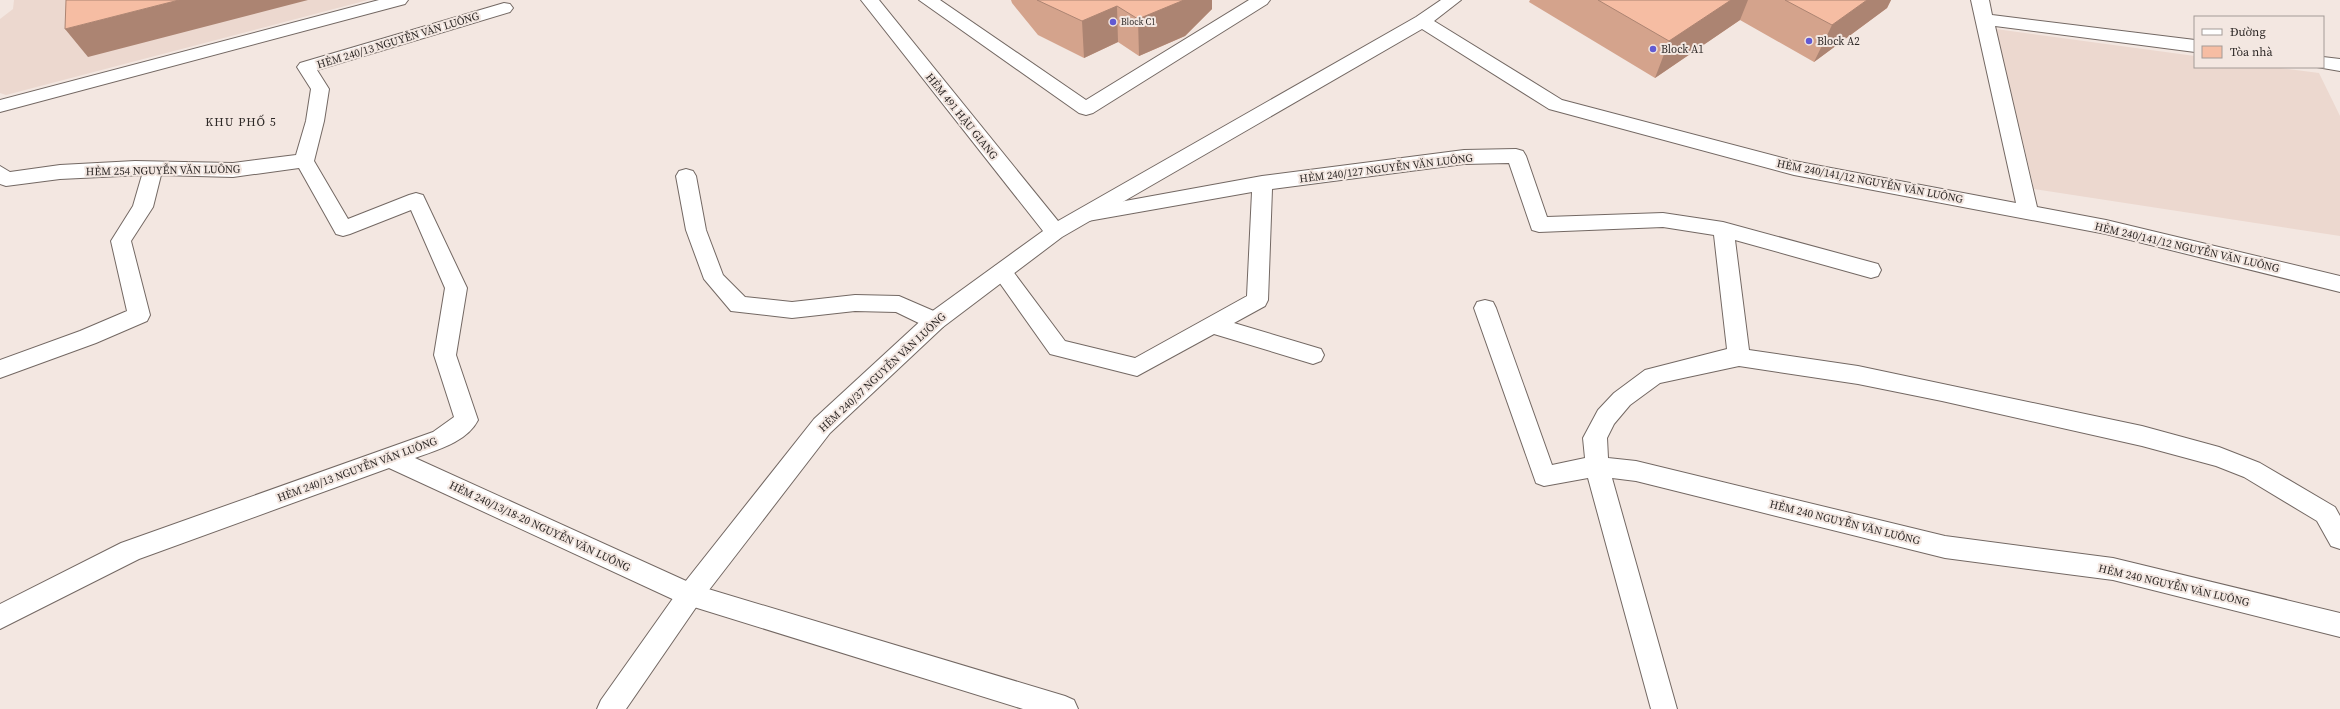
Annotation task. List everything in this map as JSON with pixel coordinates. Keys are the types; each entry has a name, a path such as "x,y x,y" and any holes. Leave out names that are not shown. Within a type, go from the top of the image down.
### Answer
{"street":[{"path":"0,106 399,0"},
{"name":"HẺM 491 HẬU GIANG","path":"870,0 1055,232"},
{"path":"928,0 1086,109 1261,0"},
{"name":"HẺM 240/127 NGUYỄN VĂN LUÔNG","path":"1055,232 1422,21 1452,0"},
{"path":"1980,0 2028,212"},
{"name":"HẺM 240/13 NGUYỄN VĂN LUÔNG","path":"0,617 130,551 389,456 441,439 467,420 445,355 456,288 416,200 343,229 304,161 315,121 320,89 306,67 504,8"},
{"path":"1984,19 2194,46"},
{"name":"HẺM 240/141/12 NGUYỄN VĂN LUÔNG","path":"1422,21 1556,105 1794,168 2106,227 2340,284"},
{"path":"2324,63 2340,65"},
{"name":"HẺM 240/127 NGUYỄN VĂN LUÔNG","path":"1088,214 1262,183 1464,157 1516,156 1539,225 1663,220 1723,229 1871,270"},
{"name":"HẺM 254 NGUYỄN VĂN LUÔNG","path":"0,174 6,179 60,172 153,169 232,170 304,161"},
{"path":"0,369 88,337 139,315 121,241 144,206 153,169"},
{"path":"686,176 696,230 714,280 739,305 792,310 855,304 899,304 935,321"},
{"path":"1002,272 1058,348 1137,367 1257,300 1262,183"},
{"path":"1723,229 1739,357"},
{"name":"HẺM 240/37 NGUYỄN VĂN LUÔNG","path":"610,709 690,595 822,426 935,321 1055,232"},
{"name":"HẺM 240 NGUYỄN VĂN LUÔNG","path":"1485,308 1544,476 1597,466 1636,471 1945,547 2113,569 2340,625"},
{"path":"1212,325 1313,355"},
{"path":"1664,709 1597,466 1595,438 1606,417 1628,394 1653,376 1727,358 1739,357 1858,376 1942,392 2142,436 2219,457 2252,470 2326,514 2340,538"},
{"name":"HẺM 240/13/18-20 NGUYỄN VĂN LUÔNG","path":"389,456 690,595"},
{"path":"690,595 1065,709"}],"shaded area":[{"path":"14,0 368,0 6,95 0,93 0,19 13,9"},
{"path":"1996,29 2194,56 2194,68 2281,68 2319,73 2340,116 2340,236 2034,189"}],"building":[{"path":"66,0 179,0 65,29"},
{"path":"1037,0 1184,0 1138,19 1117,6 1082,21"},
{"path":"1598,0 1731,0 1669,41"},
{"path":"1785,0 1867,0 1832,25"}],"place":[{"name":"Block C1","path":"1113,22"},
{"name":"Block A2","path":"1809,41"},
{"name":"Block A1","path":"1653,49"}],"district":[{"name":"KHU PHỐ 5","path":"241,122"}]}
